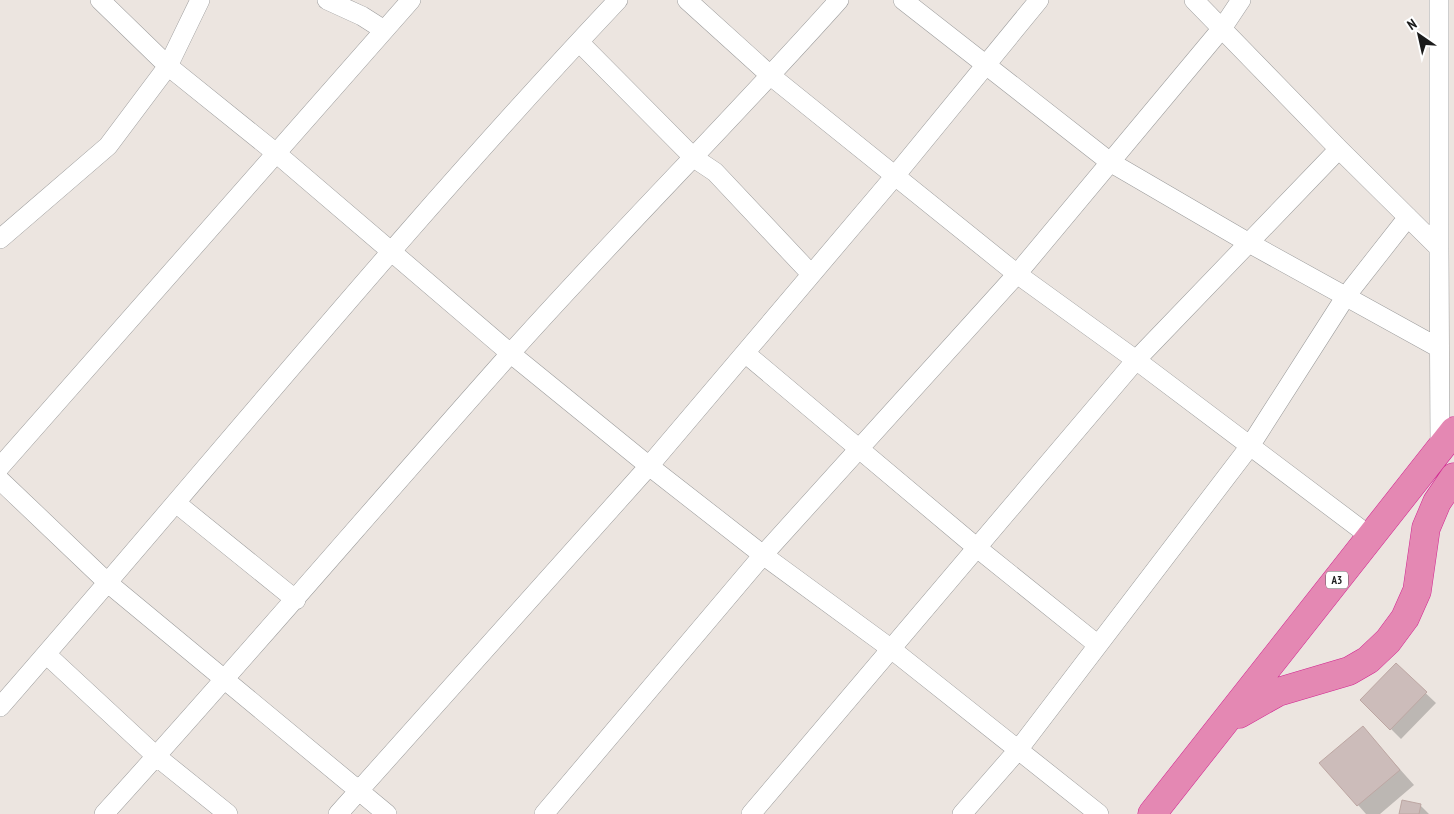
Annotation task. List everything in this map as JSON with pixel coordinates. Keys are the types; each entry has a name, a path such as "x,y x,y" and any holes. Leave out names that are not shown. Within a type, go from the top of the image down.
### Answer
{"highway":[{"name":"A3","path":"1152,814 1447,440"},
{"name":"A3","path":"1220,728 1248,707 1278,692 1349,671 1368,660 1388,641 1405,618 1417,591 1426,528 1438,502 1454,477"}],"street":[{"path":"100,0 168,66 276,153 510,354 648,466 763,555 890,648 1099,814"},
{"path":"4,228 108,146 168,66 200,0"},
{"path":"327,0 362,16 384,30"},
{"path":"0,467 411,0"},
{"path":"0,707 390,252 518,107 618,0"},
{"path":"687,0 771,76 1017,274 1136,360 1371,537"},
{"path":"104,814 226,680 510,354 771,76 838,0"},
{"path":"903,0 1110,162 1249,243 1439,348"},
{"path":"338,814 648,466 894,176 1038,0"},
{"path":"1194,0 1223,27 1339,150 1439,248"},
{"path":"544,814 763,555 1017,274 1223,27 1241,0"},
{"path":"1439,0 1439,348 1447,440"},
{"path":"579,42 694,158 715,172 811,274"},
{"path":"751,814 1136,360 1339,150"},
{"path":"962,814 1018,750 1250,446 1346,296 1408,218"},
{"path":"744,353 860,448 976,547 1098,645"},
{"path":"0,480 108,583 387,814"},
{"path":"176,503 296,600"},
{"path":"46,654 156,756 228,814"}],"building":[{"path":"1396,663 1427,692 1390,730 1360,700"},
{"path":"1363,726 1400,770 1357,806 1319,763"},
{"path":"1402,800 1421,804 1419,814 1399,814"}]}
